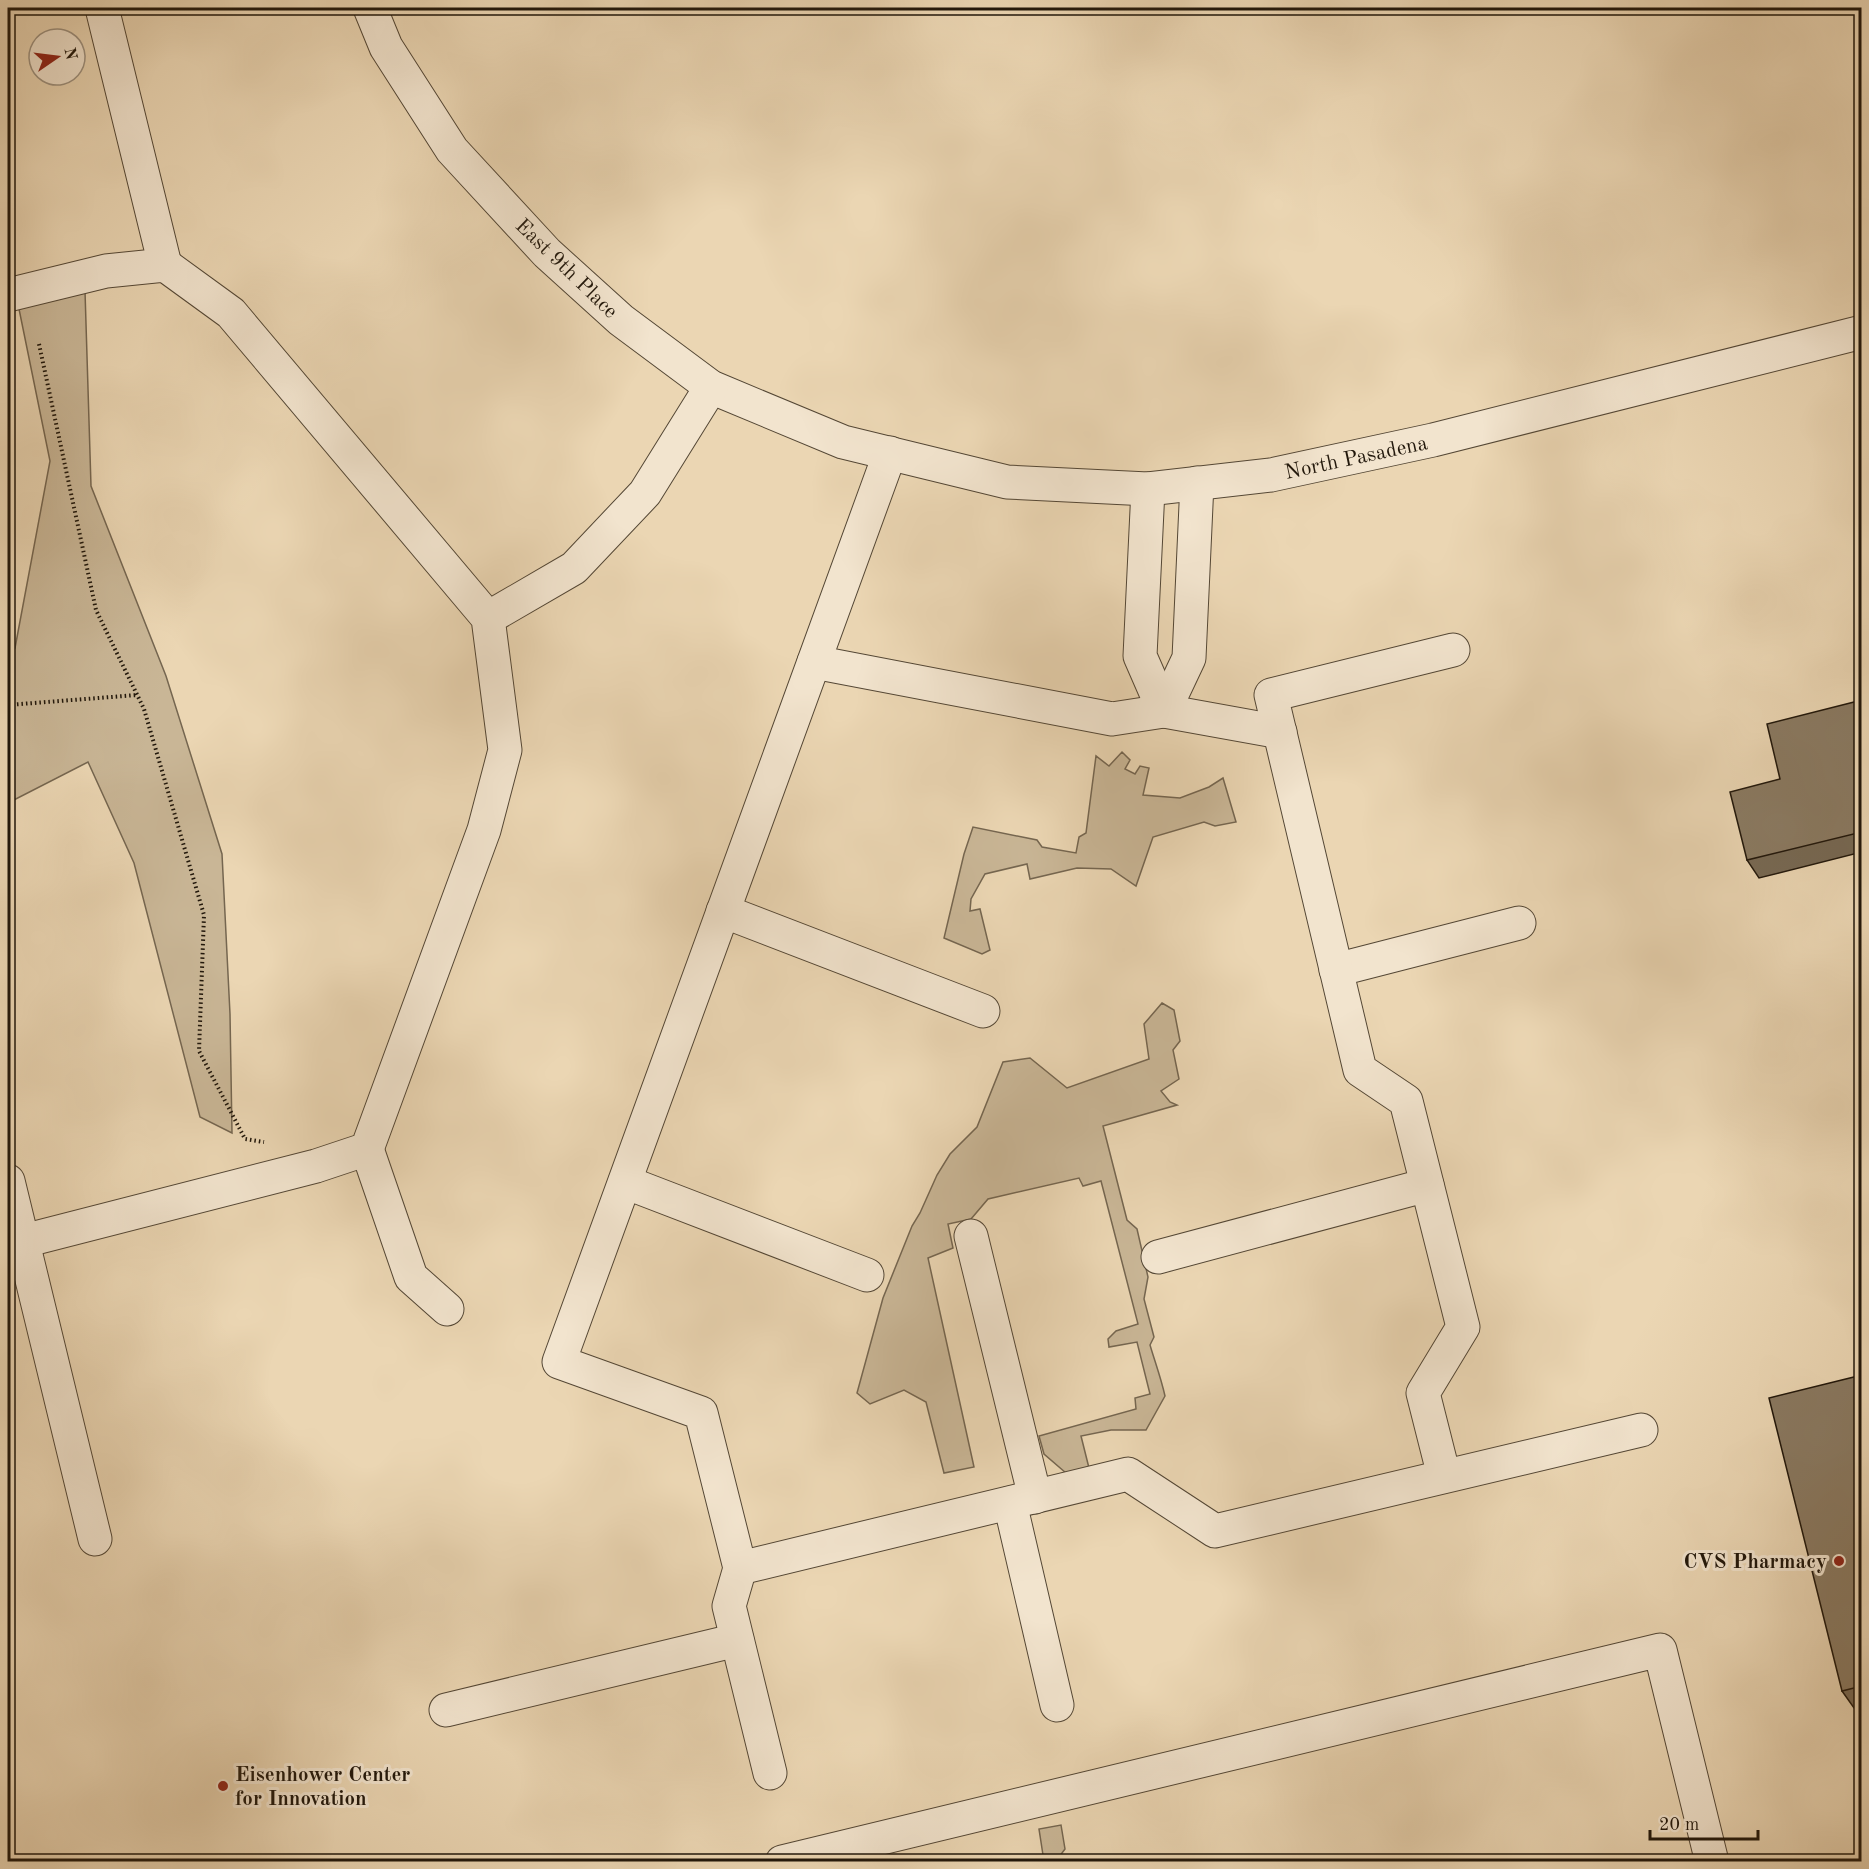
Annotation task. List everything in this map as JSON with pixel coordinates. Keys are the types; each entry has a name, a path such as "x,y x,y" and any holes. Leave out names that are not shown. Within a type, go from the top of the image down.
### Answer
{"street":[{"path":"102,8 165,265 231,313 488,618 505,750 484,830 367,1149 411,1277 447,1309"},
{"name":"East 9th Place","path":"370,8 386,47 452,150 547,253 621,320 711,387 843,442"},
{"path":"8,295 106,270 165,265"},
{"name":"North Pasadena","path":"843,442 1007,482 1148,489 1271,476 1432,440 1862,332"},
{"path":"488,618 574,568 645,493 711,387"},
{"path":"770,1773 729,1606 740,1568 701,1413 559,1362 890,453"},
{"path":"1164,711 1189,658 1197,483"},
{"path":"1148,489 1140,656 1164,711"},
{"path":"1444,1476 1423,1393 1462,1327 1406,1101 1360,1070 1271,695 1453,650"},
{"path":"814,662 1112,719 1164,711 1280,732"},
{"path":"723,911 984,1011"},
{"path":"1336,970 1519,923"},
{"path":"15,1243 316,1166 367,1149"},
{"path":"8,1182 15,1243 95,1539"},
{"path":"625,1182 867,1275"},
{"path":"1158,1257 1427,1185"},
{"path":"971,1236 1022,1500 1057,1705"},
{"path":"740,1568 1128,1474 1215,1531 1641,1430"},
{"path":"446,1710 737,1640"},
{"path":"782,1862 1660,1650 1712,1862"}],"path":[{"path":"39,344 96,610 144,709 204,915 199,1051 245,1139 266,1142"},
{"path":"8,705 137,695"}],"shaded area":[{"path":"85,291 91,486 166,676 222,854 230,1014 232,1133 200,1117 134,863 88,762 8,803 8,649 15,648 50,461 19,309"},
{"path":"1122,752 1130,760 1125,769 1135,774 1140,766 1149,768 1143,795 1180,798 1209,787 1223,778 1236,822 1215,826 1204,822 1153,837 1136,886 1111,869 1077,868 1030,879 1027,864 985,874 971,899 970,911 980,909 990,950 982,954 944,938 964,854 973,827 1037,840 1042,847 1076,853 1079,837 1086,833 1096,756 1109,766"},
{"path":"1162,1003 1174,1010 1180,1041 1173,1050 1179,1079 1161,1091 1170,1102 1177,1105 1103,1126 1127,1220 1137,1229 1148,1277 1144,1299 1154,1337 1150,1345 1165,1396 1146,1430 1111,1430 1081,1436 1089,1468 1066,1473 1044,1454 1039,1436 1136,1409 1135,1398 1150,1394 1137,1342 1109,1347 1108,1339 1116,1331 1138,1324 1101,1181 1083,1186 1079,1178 988,1199 971,1219 948,1224 953,1248 928,1258 974,1467 944,1473 926,1402 904,1390 870,1404 857,1393 883,1298 912,1226 950,1154 977,1127 1003,1062 1030,1058 1067,1088 1149,1059 1144,1024"},
{"path":"1061,1825 1065,1849 1056,1861 1034,1861 1033,1859 1043,1855 1039,1829"}],"building":[{"path":"1862,700 1862,832 1747,860 1730,792 1780,779 1767,724"},
{"name":"CVS Pharmacy","path":"1862,1375 1862,1686 1842,1691 1769,1398"}],"place":[{"name":"CVS Pharmacy","path":"1839,1561"},
{"name":"Eisenhower Center for Innovation","path":"223,1786"}]}
